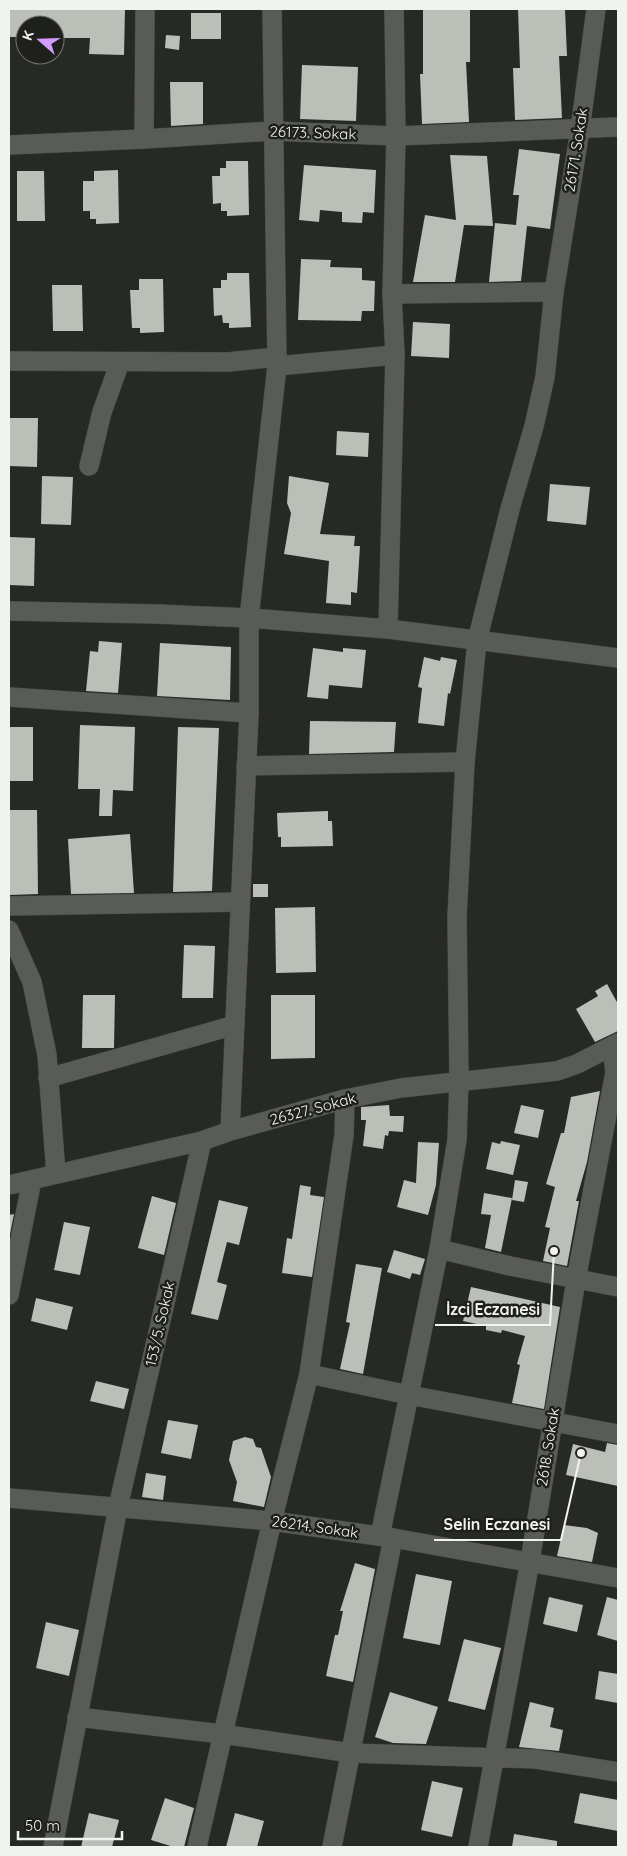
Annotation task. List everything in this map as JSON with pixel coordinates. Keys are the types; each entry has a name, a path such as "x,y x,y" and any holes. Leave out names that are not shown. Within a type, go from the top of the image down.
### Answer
{"street":[{"path":"144,140 145,9"},
{"path":"230,1131 249,713 249,618 277,361 272,9"},
{"path":"388,629 395,355 392,294 396,136 394,9"},
{"name":"26171. Sokak","path":"332,1847 351,1753 409,1395 439,1248 457,1140 459,1080 458,917 464,762 477,641 545,378 554,292 580,130 596,9"},
{"name":"26173. Sokak","path":"9,145 144,140 273,131 396,136 618,127"},
{"path":"392,294 554,292"},
{"path":"9,360 228,362 395,355"},
{"path":"89,466 102,412 120,362"},
{"path":"9,611 249,618 388,629 618,658"},
{"path":"9,697 249,713"},
{"path":"246,766 464,762"},
{"path":"9,906 240,902"},
{"path":"9,930 32,982 46,1055 56,1174"},
{"path":"48,1078 235,1025"},
{"name":"26327. Sokak","path":"9,1185 202,1141 230,1131 345,1099 401,1088 459,1080 557,1071 577,1064 615,1045"},
{"name":"2618. Sokak","path":"478,1847 530,1561 576,1280 615,1072 615,1045"},
{"path":"197,1847 272,1521 309,1374 344,1135 345,1099"},
{"name":"153/5. Sokak","path":"53,1847 118,1507 202,1141"},
{"path":"9,1295 32,1180"},
{"path":"439,1248 576,1280 618,1287"},
{"path":"309,1374 409,1395 618,1434"},
{"name":"26214. Sokak","path":"9,1498 272,1521 387,1537 618,1578"},
{"path":"77,1717 222,1734 351,1753 536,1759 618,1771"}],"building":[{"path":"9,9 125,9 124,55 89,54 90,38 65,38 65,15 15,15 15,37 9,37"},
{"path":"470,9 470,62 466,62 469,122 422,124 420,74 423,74 423,10"},
{"path":"518,9 565,9 567,56 559,56 562,118 515,120 513,68 520,68"},
{"path":"191,13 221,13 221,39 191,39"},
{"path":"166,35 180,36 179,50 165,48"},
{"path":"302,65 358,67 356,121 300,119"},
{"path":"170,82 203,82 203,124 171,126"},
{"path":"519,149 560,154 550,229 527,226 521,281 489,282 495,223 516,225 519,195 513,195"},
{"path":"450,155 487,156 493,226 464,225 455,282 413,282 425,215 456,220"},
{"path":"226,161 248,161 249,215 227,216 227,211 221,211 221,203 213,204 212,176 220,176 220,168 226,168"},
{"path":"304,165 376,170 374,213 363,212 362,223 342,222 342,212 320,210 319,222 299,220"},
{"path":"118,170 119,223 96,224 96,219 90,219 90,211 83,211 83,181 94,181 94,171"},
{"path":"17,171 44,171 45,221 17,221"},
{"path":"301,259 331,260 330,267 362,268 362,280 375,281 374,311 362,311 361,321 298,320"},
{"path":"227,273 249,273 251,327 229,328 229,323 223,323 222,315 214,316 213,288 221,288 221,280 227,280"},
{"path":"139,279 163,279 164,332 140,333 140,328 132,328 130,290 139,290"},
{"path":"52,285 82,285 83,331 53,331"},
{"path":"413,322 450,324 449,358 411,356"},
{"path":"9,418 38,418 37,467 9,466"},
{"path":"337,431 369,433 368,457 336,455"},
{"path":"42,476 73,477 71,525 41,524"},
{"path":"289,476 329,483 320,534 355,536 354,546 360,546 357,593 351,592 351,605 326,603 329,561 284,554 291,513 287,503"},
{"path":"550,484 590,487 586,525 547,521"},
{"path":"9,537 35,538 34,586 9,585"},
{"path":"99,641 122,643 118,693 86,691 90,651 98,652"},
{"path":"160,643 231,647 230,700 157,696"},
{"path":"313,648 343,652 343,648 366,650 362,688 329,685 328,699 307,697"},
{"path":"424,657 440,661 441,657 457,660 450,694 448,693 444,726 418,723 422,688 418,687"},
{"path":"310,721 396,722 394,752 309,754"},
{"path":"80,725 135,727 133,791 113,790 112,816 99,816 100,789 78,789"},
{"path":"9,727 33,727 33,781 9,781"},
{"path":"178,727 219,728 212,891 173,892"},
{"path":"9,810 37,810 38,894 9,895"},
{"path":"328,811 328,821 332,821 333,846 281,847 281,837 278,837 277,813"},
{"path":"130,834 134,893 71,894 68,839"},
{"path":"253,884 268,884 268,897 253,897"},
{"path":"315,907 316,972 276,973 275,908"},
{"path":"184,945 215,946 213,998 182,998"},
{"path":"607,984 618,1004 618,1031 595,1042 576,1009 598,996 595,991"},
{"path":"83,995 115,995 114,1048 82,1048"},
{"path":"271,995 315,995 315,1058 271,1059"},
{"path":"600,1091 587,1162 576,1201 579,1201 567,1266 543,1261 550,1228 545,1227 555,1187 546,1184 561,1133 564,1133 571,1097"},
{"path":"389,1105 390,1116 404,1116 403,1132 389,1131 388,1136 385,1135 383,1149 363,1146 366,1120 361,1120 361,1107"},
{"path":"521,1105 544,1110 538,1138 514,1133"},
{"path":"501,1141 520,1145 513,1175 486,1169 492,1142 500,1144"},
{"path":"418,1142 439,1143 436,1185 428,1215 397,1207 404,1180 416,1183"},
{"path":"515,1180 528,1182 524,1202 512,1200"},
{"path":"300,1185 311,1187 310,1195 324,1197 312,1277 282,1273 287,1238 292,1239"},
{"path":"484,1193 512,1198 501,1252 485,1248 491,1215 481,1214"},
{"path":"152,1196 176,1203 164,1255 138,1248"},
{"path":"219,1200 248,1207 239,1245 227,1242 217,1282 227,1285 218,1320 191,1314"},
{"path":"14,1214 9,1239 9,1215"},
{"path":"64,1222 90,1227 80,1275 54,1270"},
{"path":"394,1250 425,1259 420,1275 412,1273 410,1279 387,1272"},
{"path":"356,1264 382,1268 363,1374 340,1369 350,1323 346,1322"},
{"path":"471,1287 560,1307 544,1409 512,1403 520,1365 517,1364 525,1336 502,1330 501,1333 486,1330 486,1326 463,1321"},
{"path":"36,1298 73,1307 67,1330 31,1321"},
{"path":"96,1381 129,1389 124,1409 90,1401"},
{"path":"168,1420 198,1425 191,1459 161,1453"},
{"path":"245,1437 253,1439 256,1447 261,1448 271,1477 264,1507 233,1501 237,1482 229,1460 233,1441"},
{"path":"607,1443 618,1445 618,1486 566,1475 573,1444 605,1452"},
{"path":"146,1473 166,1476 163,1500 142,1497"},
{"path":"564,1525 587,1528 598,1533 592,1562 557,1556"},
{"path":"355,1563 375,1569 353,1682 326,1676 335,1635 338,1635 343,1611 340,1611"},
{"path":"416,1574 452,1581 440,1645 403,1638"},
{"path":"549,1597 583,1605 577,1632 543,1624"},
{"path":"607,1597 618,1600 618,1641 597,1635"},
{"path":"46,1622 79,1630 69,1676 36,1668"},
{"path":"464,1639 501,1648 485,1710 448,1701"},
{"path":"599,1671 618,1674 618,1703 595,1699"},
{"path":"390,1692 438,1707 426,1744 393,1743 375,1737"},
{"path":"530,1702 554,1708 550,1727 563,1730 559,1751 519,1747"},
{"path":"432,1781 463,1788 452,1837 421,1830"},
{"path":"580,1793 618,1800 618,1831 574,1823"},
{"path":"165,1798 194,1808 184,1847 174,1847 151,1840"},
{"path":"89,1813 119,1820 112,1847 81,1847"},
{"path":"235,1813 264,1821 257,1847 226,1847"},
{"path":"514,1834 557,1841 557,1847 512,1847"}],"place":[{"name":"İzci Eczanesi","path":"554,1251"},
{"name":"Selin Eczanesi","path":"581,1453"}]}
